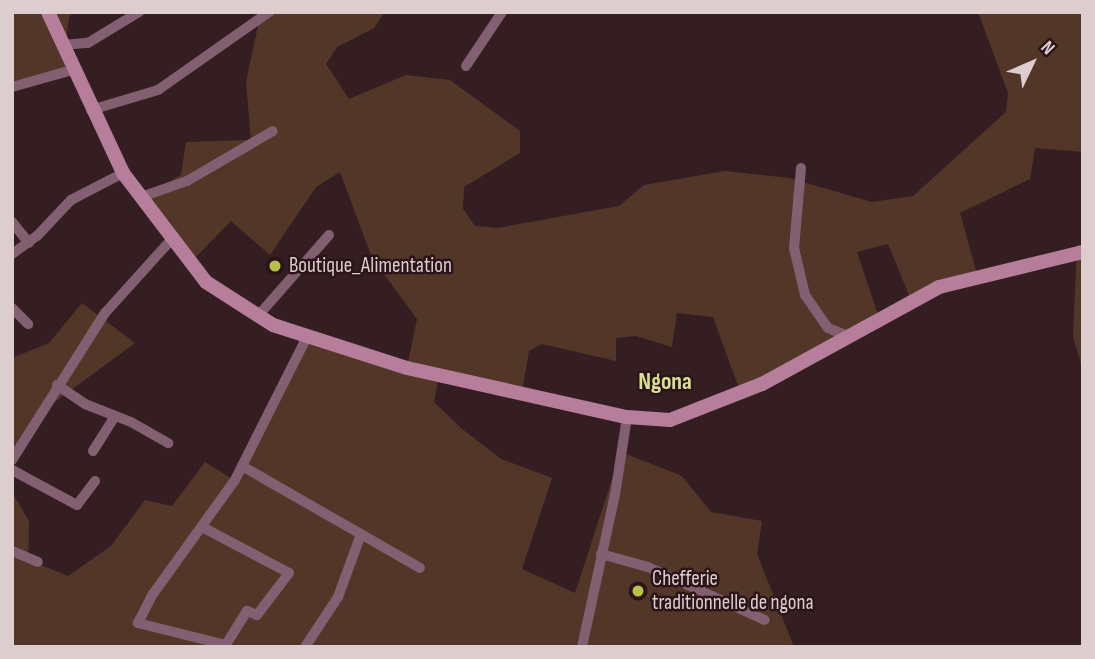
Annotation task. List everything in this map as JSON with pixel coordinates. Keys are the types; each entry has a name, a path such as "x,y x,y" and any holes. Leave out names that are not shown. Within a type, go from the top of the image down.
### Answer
{"street":[{"path":"48,12 72,70 124,173 171,240 206,282 257,317 306,339 407,368 651,421 699,412 762,384 939,286 1083,252"},
{"path":"63,46 88,43 139,12"},
{"path":"91,110 158,90 269,12"},
{"path":"466,66 502,12"},
{"path":"12,87 72,70"},
{"path":"141,197 187,181 274,131"},
{"path":"801,168 794,248 805,295 828,328 848,336"},
{"path":"12,254 29,243 71,200 124,173"},
{"path":"12,222 29,243"},
{"path":"257,317 329,235"},
{"path":"12,460 57,385 122,290 171,240"},
{"path":"12,308 28,324"},
{"path":"204,528 289,573 257,615 247,611 226,645 138,623 153,594 204,528 242,466 306,339"},
{"path":"57,385 85,404 116,416 168,443"},
{"path":"93,451 116,416"},
{"path":"582,647 626,417"},
{"path":"242,466 420,568"},
{"path":"12,470 76,505 95,481"},
{"path":"305,647 338,597 361,534"},
{"path":"12,551 38,562"},
{"path":"601,554 648,567 765,620"}],"shaded area":[{"path":"12,12 74,12 69,17 65,48 73,73 12,85"},
{"path":"261,12 385,12 374,28 337,47 326,64 349,99 406,75 450,80 520,131 520,153 464,187 463,209 475,226 497,228 619,206 644,185 725,171 789,178 872,202 913,196 1006,112 1008,93 978,12 1083,12 1083,152 1035,148 1030,179 960,213 977,274 913,305 888,244 857,252 880,321 740,391 713,317 677,313 672,347 636,336 616,338 616,361 542,344 529,351 522,391 439,374 434,402 461,428 501,459 552,478 522,569 575,593 621,452 682,476 711,512 762,521 757,554 794,647 12,647 12,492 29,521 28,560 68,576 111,546 145,500 172,506 205,462 234,480 306,339 407,367 417,319 372,258 340,172 316,187 270,255 231,221 192,261 141,197 181,175 186,142 251,140 246,82"},
{"path":"1077,245 1083,245 1083,370 1073,337"},
{"path":"82,303 135,343 48,407 12,469 12,358 49,343"}],"place":[{"name":"Boutique_Alimentation","path":"275,266"},
{"name":"Chefferie traditionnelle de ngona","path":"638,591"}],"district":[{"name":"Ngona","path":"665,382"}]}
